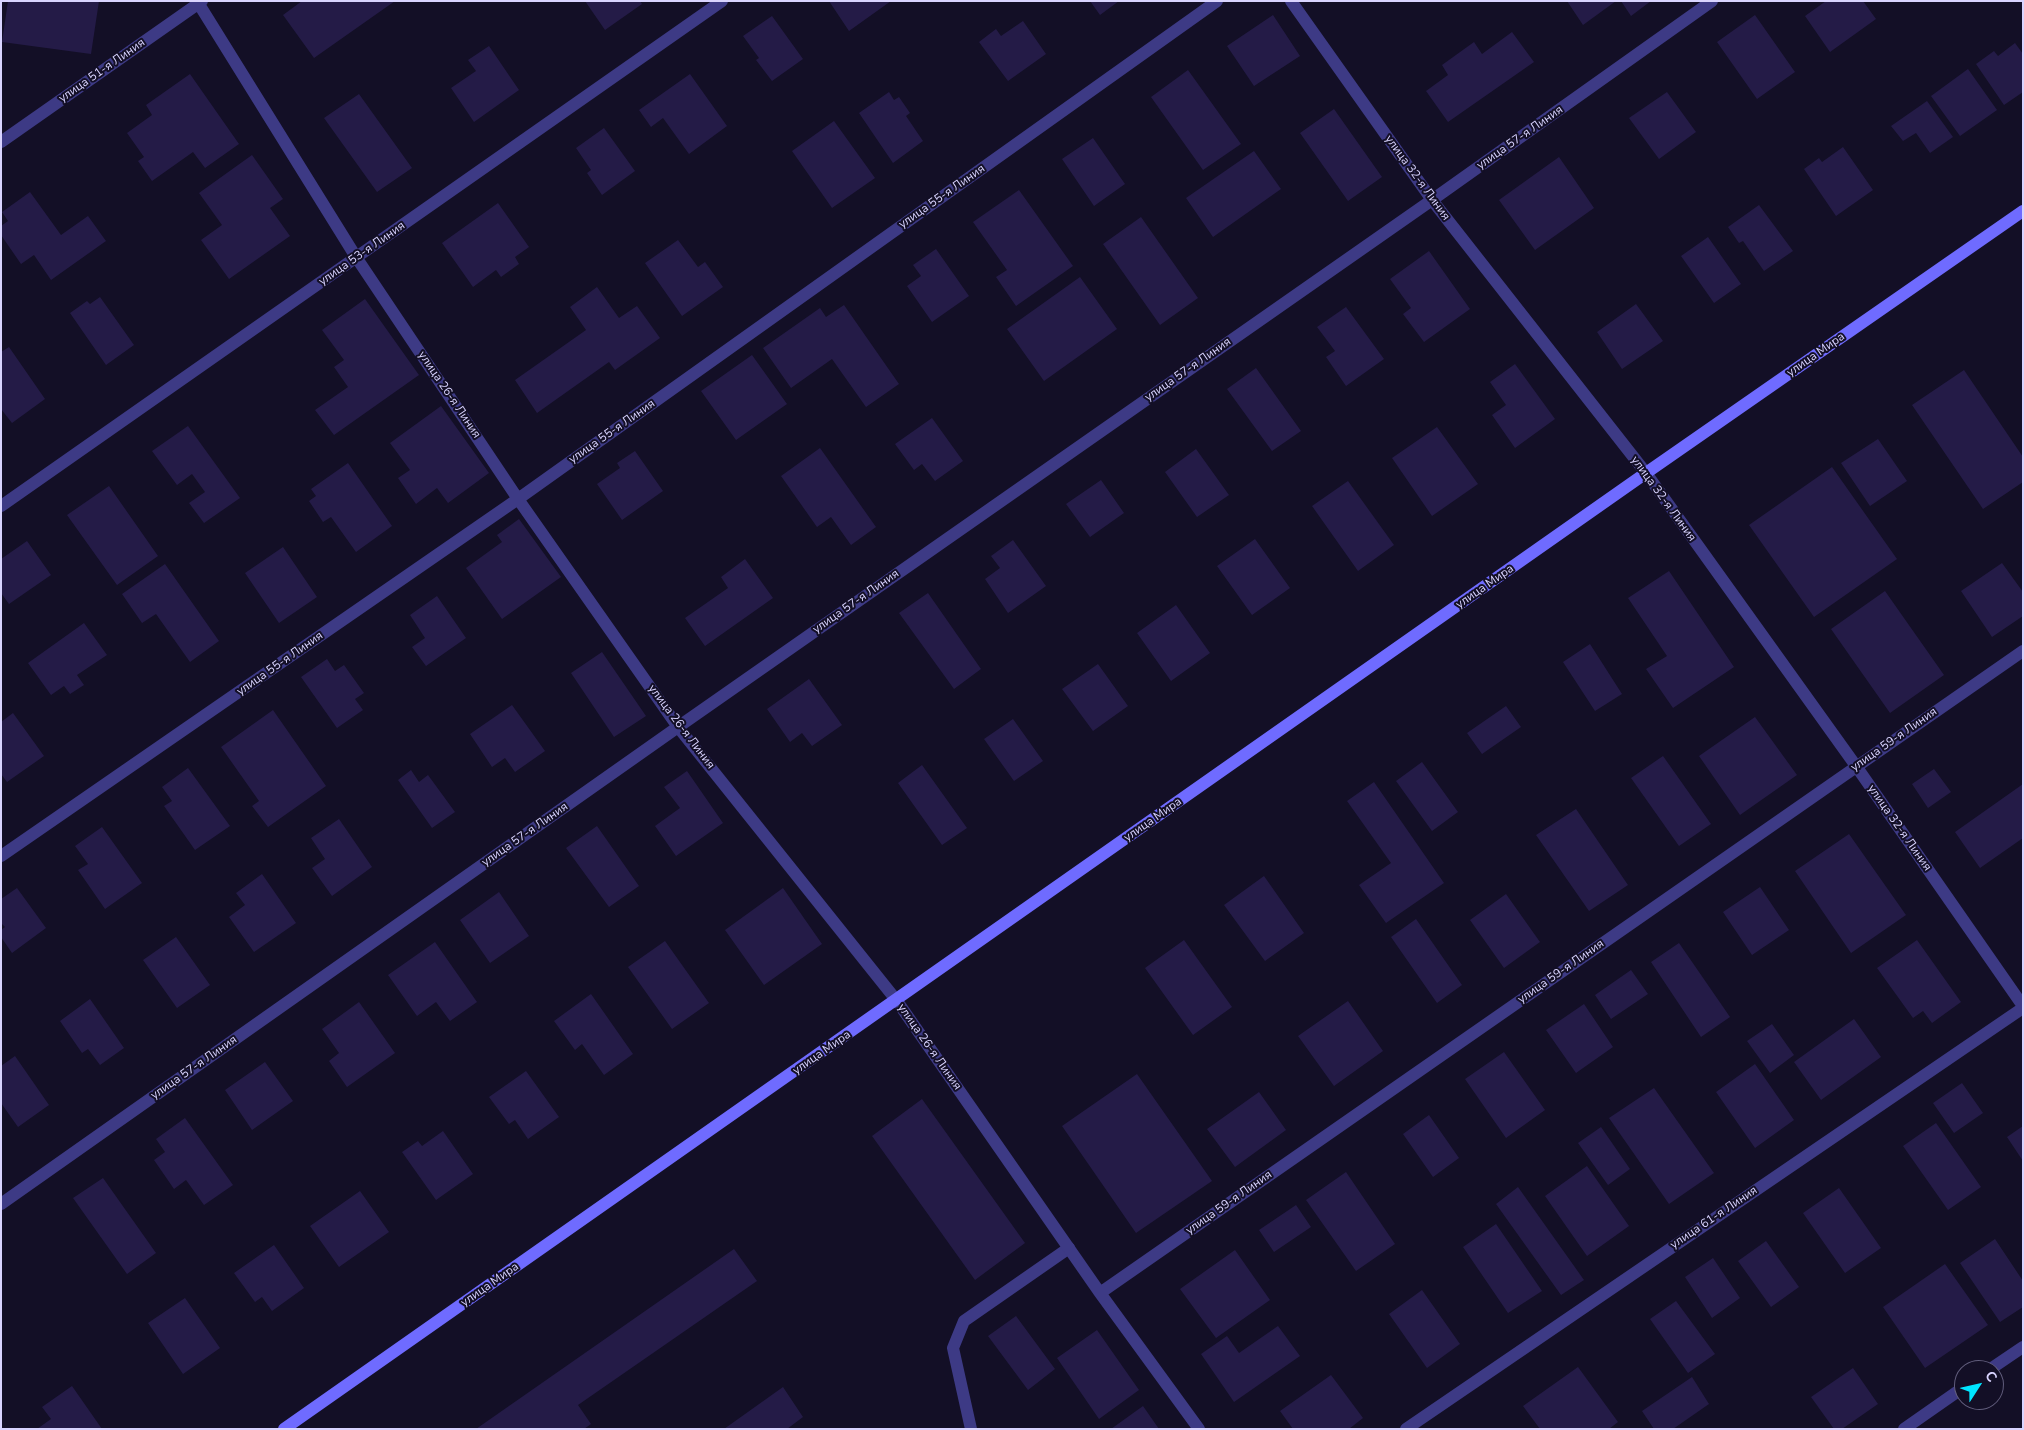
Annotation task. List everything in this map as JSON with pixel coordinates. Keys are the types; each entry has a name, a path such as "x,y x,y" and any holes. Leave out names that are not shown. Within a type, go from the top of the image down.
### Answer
{"main road":[{"name":"улица Мира","path":"284,1429 897,1001 1646,473 2023,211"}],"street":[{"name":"улица 53-я Линия","path":"1,506 722,1"},
{"name":"улица 55-я Линия","path":"1,856 518,499 1218,1"},
{"name":"улица 32-я Линия","path":"1291,1 1432,200 1646,473 1856,766 2023,1007"},
{"name":"улица 57-я Линия","path":"1,1204 678,726 1432,200 1712,1"},
{"name":"улица 26-я Линия","path":"199,2 356,257 518,499 678,726 897,1001 1100,1292 1199,1429"},
{"name":"улица 51-я Линия","path":"1,142 199,2"},
{"name":"улица 59-я Линия","path":"1100,1292 2023,651"},
{"name":"улица 61-я Линия","path":"1406,1429 2023,1007"},
{"path":"971,1429 953,1348 964,1321 1069,1248"},
{"path":"2004,1360 2023,1347"},
{"path":"1904,1429 1954,1395"}],"building":[{"path":"8,1 99,1 91,54 2,42"},
{"path":"302,1 395,1 314,58 283,15"},
{"path":"585,1 640,1 642,4 605,30"},
{"path":"829,1 891,1 849,31"},
{"path":"1090,1 1119,1 1100,15"},
{"path":"1567,1 1616,1 1583,25"},
{"path":"1621,1 1651,1 1631,16"},
{"path":"1826,1 1863,1 1876,19 1830,52 1805,16"},
{"path":"1273,15 1300,56 1254,86 1227,46"},
{"path":"1755,15 1795,72 1757,99 1717,42"},
{"path":"772,16 803,59 772,81 756,60 759,58 743,36"},
{"path":"1023,21 1046,54 1008,81 979,42 996,29 1001,36"},
{"path":"1512,32 1534,62 1448,122 1426,91 1448,75 1442,65 1474,42 1482,54"},
{"path":"2015,43 2023,54 2023,92 2004,105 1976,64 1994,51 1998,56"},
{"path":"489,46 519,90 474,122 451,88 476,71 468,60"},
{"path":"1968,69 1997,110 1960,136 1931,96"},
{"path":"1188,70 1241,144 1203,170 1151,97"},
{"path":"190,74 239,144 205,168 193,152 152,181 138,161 144,157 127,133 152,115 146,105"},
{"path":"690,74 727,126 689,154 663,118 651,127 639,110"},
{"path":"889,92 894,100 899,97 910,113 906,116 923,141 893,163 859,113"},
{"path":"1667,92 1696,132 1659,159 1629,118"},
{"path":"359,94 412,168 377,192 324,118"},
{"path":"1927,101 1953,137 1930,153 1916,133 1903,141 1891,126"},
{"path":"1334,109 1382,177 1348,201 1300,133"},
{"path":"834,121 875,178 832,208 792,151"},
{"path":"604,128 635,171 602,195 587,173 591,170 576,148"},
{"path":"1093,138 1125,184 1094,206 1062,159"},
{"path":"1843,147 1873,190 1836,216 1804,169 1819,158 1822,162"},
{"path":"1254,151 1281,189 1213,237 1186,198"},
{"path":"252,155 283,199 270,208 290,236 229,279 201,240 222,225 199,193"},
{"path":"1559,157 1594,208 1535,250 1499,200"},
{"path":"1019,190 1073,266 1016,306 996,277 1007,270 973,222"},
{"path":"30,192 61,235 88,216 106,241 51,280 34,255 21,264 1,235 1,226 8,221 2,212"},
{"path":"498,203 529,247 515,257 519,264 501,277 496,270 473,287 442,243"},
{"path":"1759,205 1793,251 1764,271 1743,241 1739,243 1728,227"},
{"path":"1141,217 1198,298 1160,325 1103,244"},
{"path":"1708,237 1741,284 1714,303 1681,256"},
{"path":"678,240 698,267 705,262 723,287 682,316 645,263"},
{"path":"936,249 969,296 932,322 907,286 921,276 913,265"},
{"path":"1429,251 1470,309 1424,342 1403,314 1411,308 1390,279"},
{"path":"1080,277 1117,329 1044,381 1007,329"},
{"path":"597,287 619,318 637,306 660,338 615,370 609,362 537,413 515,380 586,330 570,307"},
{"path":"100,297 134,345 106,365 70,313 87,301 90,304"},
{"path":"365,299 419,375 334,435 315,410 348,387 334,367 344,360 322,330"},
{"path":"1636,304 1663,341 1622,369 1597,332"},
{"path":"844,305 899,384 866,407 832,359 791,388 763,348 820,308 826,317"},
{"path":"1346,307 1384,359 1346,386 1326,357 1335,351 1317,327"},
{"path":"9,347 45,399 12,423 1,409 1,352"},
{"path":"752,355 787,404 736,440 701,391"},
{"path":"1515,364 1555,419 1515,448 1492,415 1506,405 1490,382"},
{"path":"1256,368 1301,431 1272,451 1227,389"},
{"path":"1964,370 2023,457 2023,482 1983,509 1912,405"},
{"path":"441,406 489,473 448,503 437,488 416,504 398,478 410,470 390,443"},
{"path":"932,418 963,461 935,481 922,464 914,470 895,444"},
{"path":"188,426 240,498 204,523 189,503 205,492 192,474 177,485 152,451"},
{"path":"1437,427 1478,484 1432,516 1392,458"},
{"path":"1878,439 1907,481 1870,506 1841,463"},
{"path":"820,448 876,527 851,545 831,517 817,527 781,476"},
{"path":"1196,449 1229,495 1197,517 1165,472"},
{"path":"635,451 663,491 622,520 597,484 620,468 617,463"},
{"path":"348,463 392,526 356,552 331,517 323,522 309,501 316,496 311,489"},
{"path":"1832,467 1897,559 1814,617 1749,525"},
{"path":"1101,480 1124,513 1090,537 1066,504"},
{"path":"1348,481 1394,545 1358,571 1312,506"},
{"path":"109,486 158,556 117,585 67,515"},
{"path":"519,519 561,577 502,619 466,568 502,542 497,535"},
{"path":"1255,539 1290,588 1252,615 1217,566"},
{"path":"1013,540 1046,586 1008,613 985,579 1000,568 991,556"},
{"path":"27,541 51,575 9,604 1,593 1,559"},
{"path":"283,547 317,597 279,623 245,573"},
{"path":"745,559 773,598 705,646 685,618 728,588 721,577"},
{"path":"2002,563 2023,592 2023,616 1992,637 1961,591"},
{"path":"165,564 219,641 190,662 156,614 142,623 122,594"},
{"path":"1669,571 1734,667 1673,708 1646,669 1667,656 1628,598"},
{"path":"1885,591 1944,675 1890,713 1831,629"},
{"path":"928,593 981,669 954,689 899,613"},
{"path":"437,596 466,638 426,666 412,647 425,638 410,615"},
{"path":"1176,605 1210,653 1171,681 1137,633"},
{"path":"84,623 107,655 77,675 84,685 70,694 64,686 51,695 28,663"},
{"path":"1590,644 1622,694 1595,711 1563,662"},
{"path":"602,652 646,716 614,737 571,673"},
{"path":"327,659 335,671 344,665 364,693 355,699 363,710 337,728 301,677"},
{"path":"1098,664 1128,706 1093,731 1062,689"},
{"path":"809,679 842,725 812,746 802,733 790,742 767,709"},
{"path":"512,705 545,751 515,772 505,758 492,767 470,734"},
{"path":"1506,706 1521,727 1482,754 1467,733"},
{"path":"273,710 326,786 268,827 252,806 259,801 221,747"},
{"path":"13,713 44,756 7,782 1,774 1,722"},
{"path":"1755,717 1797,775 1740,815 1699,756"},
{"path":"1013,719 1043,761 1014,781 984,739"},
{"path":"1663,756 1711,824 1679,846 1631,778"},
{"path":"1422,762 1458,812 1432,831 1396,781"},
{"path":"922,765 967,828 942,845 898,783"},
{"path":"188,768 230,826 195,850 164,806 172,801 162,787"},
{"path":"1934,769 1951,792 1928,808 1912,784"},
{"path":"411,770 419,782 428,775 455,812 432,828 398,780"},
{"path":"687,771 723,823 676,856 655,826 680,808 664,787"},
{"path":"1374,782 1444,883 1386,923 1359,885 1391,863 1347,801"},
{"path":"2023,784 2023,838 1980,868 1955,832"},
{"path":"1576,809 1628,885 1589,911 1536,835"},
{"path":"339,819 372,867 332,896 312,868 325,859 311,838"},
{"path":"597,826 639,886 609,907 566,848"},
{"path":"102,827 142,883 105,909 78,870 88,864 75,846"},
{"path":"1849,834 1906,915 1851,953 1795,871"},
{"path":"262,874 296,923 254,952 229,917 245,905 236,893"},
{"path":"1264,876 1304,933 1265,961 1224,905"},
{"path":"1760,887 1789,930 1752,955 1723,912"},
{"path":"17,888 46,928 12,953 1,937 1,930 5,927 1,923 1,899"},
{"path":"783,888 822,944 764,985 725,930"},
{"path":"499,892 529,936 490,963 460,920"},
{"path":"1506,894 1540,942 1504,968 1470,920"},
{"path":"1416,919 1462,985 1437,1003 1391,937"},
{"path":"176,937 210,985 177,1008 143,960"},
{"path":"1184,940 1232,1007 1193,1035 1145,968"},
{"path":"1917,940 1961,1002 1932,1023 1923,1011 1913,1018 1877,968"},
{"path":"665,941 709,1003 672,1029 628,967"},
{"path":"435,942 477,1002 450,1021 436,1002 417,1016 388,975"},
{"path":"1679,943 1730,1017 1701,1037 1651,962"},
{"path":"1631,970 1648,994 1611,1019 1595,995"},
{"path":"591,994 633,1054 604,1075 582,1044 575,1050 554,1021"},
{"path":"90,999 124,1048 100,1065 88,1049 82,1053 60,1021"},
{"path":"1348,1001 1383,1051 1334,1086 1298,1036"},
{"path":"359,1002 395,1053 347,1087 329,1061 339,1053 322,1029"},
{"path":"1584,1004 1613,1047 1576,1073 1546,1030"},
{"path":"1854,1019 1881,1057 1821,1100 1794,1062"},
{"path":"1772,1024 1794,1055 1770,1073 1747,1041"},
{"path":"1504,1052 1545,1110 1506,1138 1465,1079"},
{"path":"15,1056 49,1105 18,1127 1,1103 1,1066"},
{"path":"265,1062 293,1101 252,1130 225,1090"},
{"path":"1755,1064 1794,1120 1755,1148 1716,1092"},
{"path":"526,1071 559,1117 528,1139 515,1120 509,1124 489,1097"},
{"path":"1137,1074 1212,1181 1136,1233 1062,1126"},
{"path":"1962,1083 1983,1113 1954,1133 1933,1103"},
{"path":"1654,1088 1714,1173 1669,1204 1609,1118"},
{"path":"1259,1092 1286,1130 1235,1167 1207,1129"},
{"path":"922,1099 1025,1243 975,1280 872,1136"},
{"path":"1429,1115 1459,1158 1433,1177 1403,1134"},
{"path":"185,1118 233,1185 204,1205 186,1180 174,1189 154,1160 165,1152 156,1139"},
{"path":"1936,1123 1981,1187 1948,1210 1903,1146"},
{"path":"2023,1126 2023,1161 2007,1137"},
{"path":"1601,1127 1630,1169 1608,1185 1578,1143"},
{"path":"443,1131 473,1174 436,1200 402,1152 418,1141 422,1146"},
{"path":"1587,1166 1629,1226 1587,1256 1545,1196"},
{"path":"1346,1172 1395,1244 1356,1271 1306,1200"},
{"path":"103,1178 156,1253 127,1274 73,1198"},
{"path":"1518,1187 1584,1280 1561,1295 1496,1204"},
{"path":"1839,1188 1881,1248 1845,1273 1803,1213"},
{"path":"360,1191 389,1232 339,1267 310,1226"},
{"path":"1296,1205 1311,1227 1274,1252 1259,1230"},
{"path":"1496,1224 1542,1291 1508,1313 1463,1247"},
{"path":"1995,1239 2023,1281 2023,1307 2000,1322 1960,1263"},
{"path":"1766,1241 1799,1287 1771,1307 1738,1261"},
{"path":"274,1245 304,1288 272,1311 262,1297 255,1302 234,1273"},
{"path":"734,1249 757,1281 578,1405 591,1424 584,1429 476,1429"},
{"path":"1235,1250 1270,1300 1216,1338 1180,1289"},
{"path":"1713,1258 1740,1298 1712,1318 1685,1277"},
{"path":"1945,1264 1988,1325 1925,1368 1883,1307"},
{"path":"1422,1290 1460,1344 1427,1368 1389,1314"},
{"path":"185,1298 220,1348 183,1374 148,1323"},
{"path":"1676,1301 1715,1354 1688,1373 1650,1319"},
{"path":"1016,1316 1055,1369 1028,1390 988,1336"},
{"path":"1278,1326 1300,1356 1234,1402 1201,1354 1227,1336 1239,1353"},
{"path":"1097,1330 1139,1390 1099,1419 1057,1358"},
{"path":"1578,1367 1618,1422 1609,1429 1540,1429 1523,1406"},
{"path":"1853,1368 1878,1404 1842,1429 1834,1429 1811,1397"},
{"path":"1331,1375 1363,1418 1349,1429 1293,1429 1280,1411"},
{"path":"1692,1377 1709,1404 1673,1429 1654,1429 1642,1411"},
{"path":"72,1386 102,1429 37,1429 51,1419 42,1407"},
{"path":"783,1387 803,1417 787,1429 724,1429"},
{"path":"1143,1406 1159,1429 1111,1429"}]}
